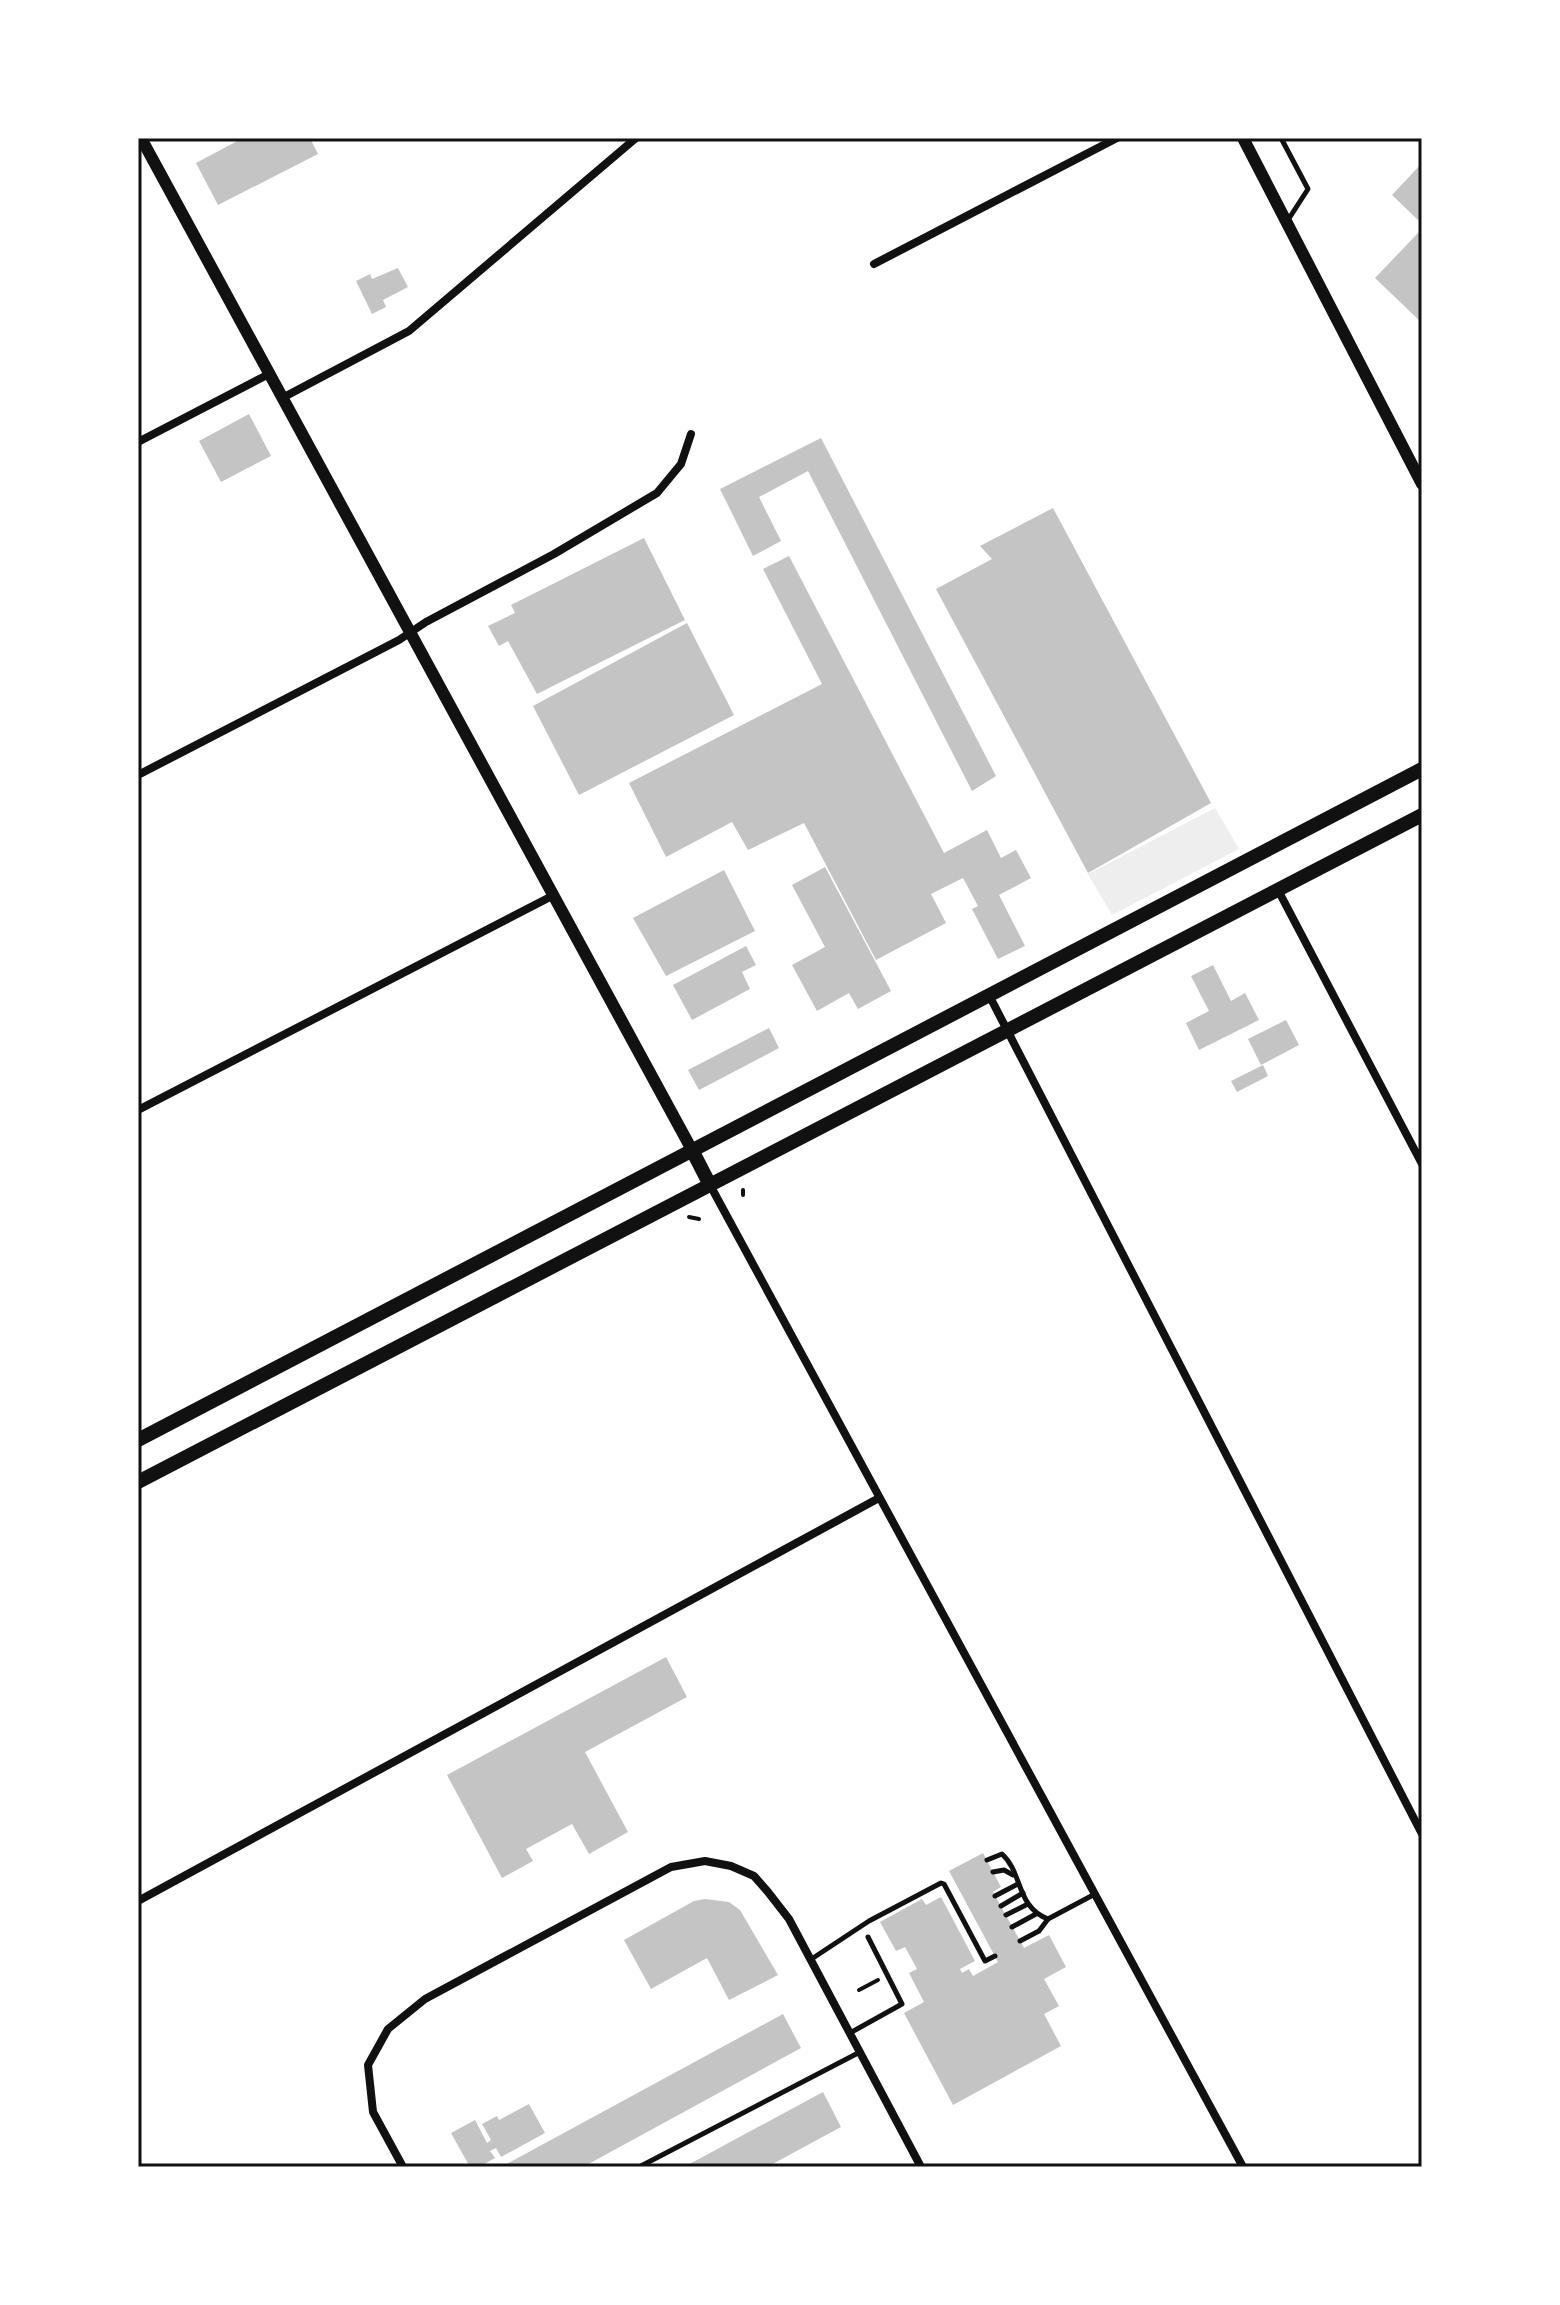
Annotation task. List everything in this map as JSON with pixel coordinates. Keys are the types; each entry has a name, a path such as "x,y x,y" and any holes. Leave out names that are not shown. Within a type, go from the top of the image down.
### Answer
{"main road":[{"path":"138,1440 1422,769"},
{"path":"138,1482 1422,815"},
{"path":"692,1150 710,1185"}],"street":[{"path":"141,138 692,1150"},
{"path":"284,397 409,331 636,138"},
{"path":"874,264 1117,138"},
{"path":"1243,138 1422,484"},
{"path":"138,442 271,373"},
{"path":"138,775 412,632 657,493 681,464 691,434"},
{"path":"1278,890 1422,1164"},
{"path":"138,1110 554,895"},
{"path":"990,997 1422,1834"},
{"path":"710,1185 1243,2167"},
{"path":"138,1901 879,1498"},
{"path":"403,2167 373,2112 368,2065 388,2029 425,1999 671,1867 705,1861 731,1866 754,1876 789,1919 921,2167"}],"lane":[{"path":"1281,138 1308,189 1287,222"},
{"path":"987,1860 1002,1854 1010,1861 1028,1904 1036,1914 1048,1919"},
{"path":"993,1872 1004,1870 1014,1876"},
{"path":"810,1960 869,1921 953,1878"},
{"path":"944,1884 985,1961 995,1956"},
{"path":"995,1896 1018,1884"},
{"path":"950,1895 959,1890"},
{"path":"1001,1906 1023,1893"},
{"path":"1020,1941 1039,1931 1048,1919 1095,1894"},
{"path":"1006,1915 1028,1904"},
{"path":"961,1915 970,1910"},
{"path":"1012,1927 1036,1914"},
{"path":"966,1925 976,1919"},
{"path":"971,1934 981,1929"},
{"path":"849,2033 902,2004 868,1937"},
{"path":"978,1947 987,1941"},
{"path":"639,2167 860,2052"}],"path":[{"path":"689,1217 699,1219"},
{"path":"859,1990 888,1975"}],"shaded area":[{"path":"1215,808 1239,849 1112,915 1088,874"}],"building":[{"path":"243,138 310,138 318,154 218,205 196,163"},
{"path":"1422,163 1422,216 1418,220 1392,195"},
{"path":"1419,232 1422,235 1422,323 1375,278"},
{"path":"398,268 408,287 383,300 386,307 372,314 356,281 370,274 372,279"},
{"path":"249,414 271,456 221,482 199,441"},
{"path":"821,438 996,776 972,791 808,471 759,497 781,541 753,556 720,489"},
{"path":"1053,508 1211,803 1088,873 936,589 992,559 980,546"},
{"path":"644,538 685,620 537,694 508,641 499,646 488,626 515,613 511,605"},
{"path":"789,556 944,853 987,830 1001,858 1016,850 1031,878 999,895 1025,946 998,959 972,909 978,906 963,878 931,894 946,923 876,960 804,823 748,850 732,822 666,857 629,783 822,684 763,569"},
{"path":"687,623 734,715 579,795 533,706"},
{"path":"825,867 891,991 858,1009 849,993 817,1011 792,965 825,947 792,885"},
{"path":"724,870 755,931 666,976 633,918"},
{"path":"746,946 756,965 742,972 750,989 692,1020 673,985"},
{"path":"1213,965 1231,1001 1245,993 1259,1020 1199,1050 1186,1023 1209,1011 1191,976"},
{"path":"1286,1020 1299,1045 1261,1065 1248,1039"},
{"path":"769,1028 779,1048 699,1090 688,1070"},
{"path":"1263,1065 1268,1076 1237,1092 1231,1081"},
{"path":"666,1657 687,1697 585,1752 628,1832 589,1854 572,1824 526,1849 533,1861 502,1878 447,1775"},
{"path":"983,1853 1001,1887 993,1892 1024,1948 1049,1935 1066,1967 1044,1979 1059,2006 1044,2014 1061,2046 953,2105 904,2013 924,2002 909,1973 917,1969 905,1947 896,1951 880,1922 922,1899 926,1905 941,1897 975,1961 960,1969 962,1973 969,1969 973,1976 998,1962 949,1871"},
{"path":"694,1901 729,1902 740,1910 778,1975 729,2000 707,1958 651,1989 624,1940"},
{"path":"783,2014 801,2048 583,2167 501,2167"},
{"path":"823,2092 841,2127 767,2167 684,2167"},
{"path":"529,2104 545,2133 501,2157 496,2148 490,2151 495,2158 479,2167 470,2167 451,2133 475,2120 487,2143 491,2140 482,2124 497,2116 499,2120"}]}
